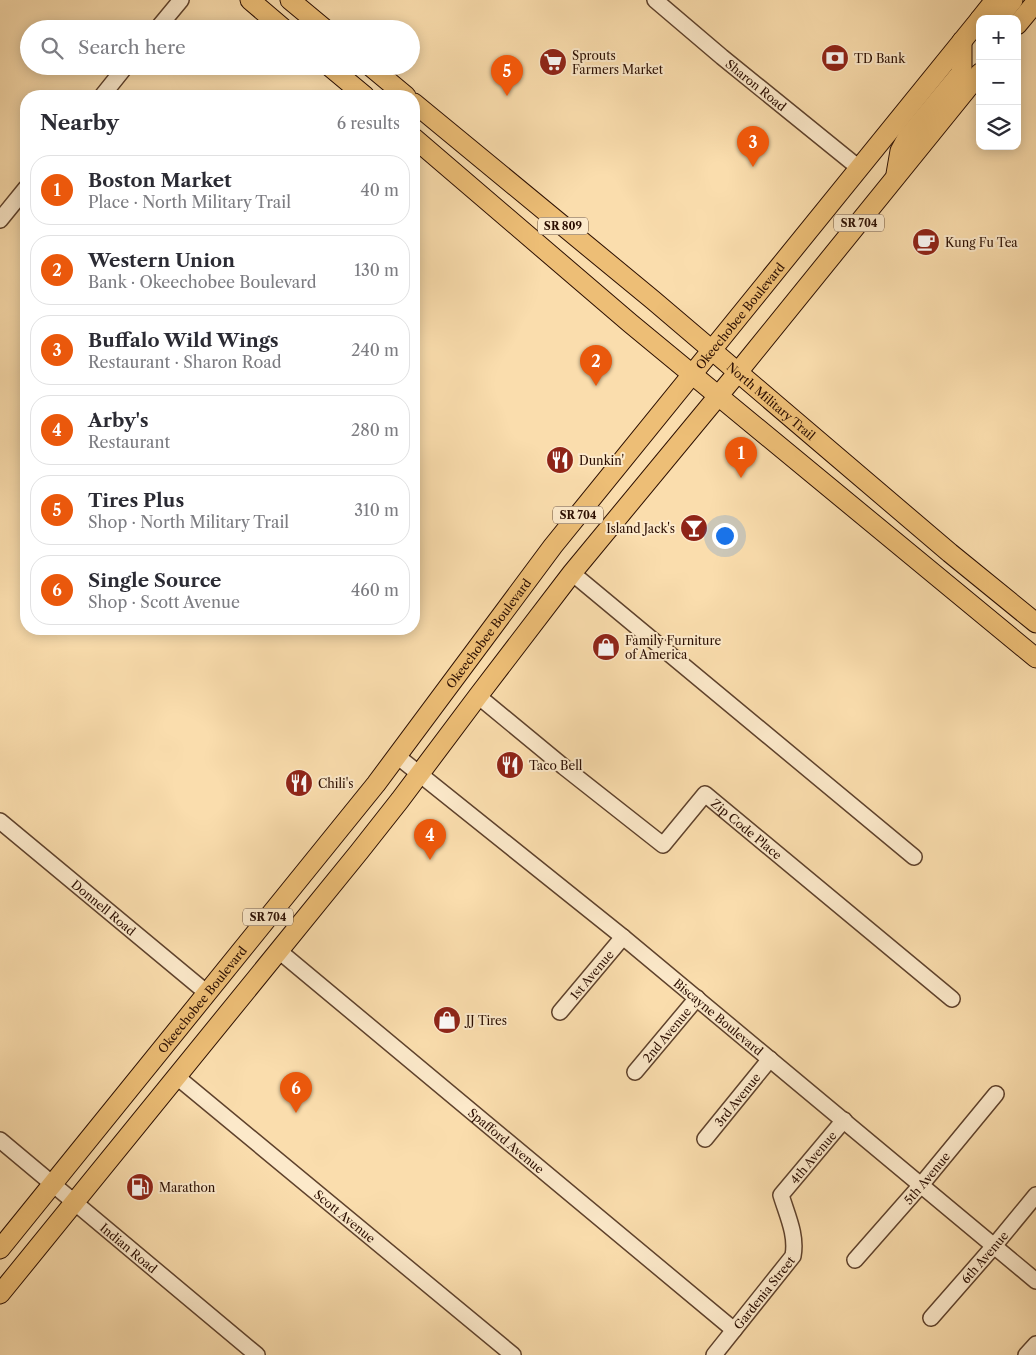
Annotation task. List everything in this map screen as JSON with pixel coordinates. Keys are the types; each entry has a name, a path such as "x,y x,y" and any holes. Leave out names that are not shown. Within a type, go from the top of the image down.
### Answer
{"main road":[{"path":"250,0 273,20"},
{"path":"290,0 314,20"},
{"name":"Okeechobee Boulevard","path":"983,15 995,0"},
{"path":"1001,15 1013,0"},
{"path":"1021,20 1036,2"},
{"name":"Okeechobee Boulevard","path":"0,1250 370,792 554,546 976,24"},
{"path":"896,177 900,151 907,138 960,74 962,68 962,41"},
{"path":"340,75 358,90"},
{"path":"381,75 399,90"},
{"name":"SR 704","path":"0,1294 377,830 572,573 738,372 976,78"},
{"name":"North Military Trail","path":"420,108 712,350 1036,623"},
{"path":"420,124 485,176 515,186"},
{"name":"SR 809","path":"420,143 718,396 1036,658"}],"street":[{"path":"164,20 181,0"},
{"name":"Sharon Road","path":"655,0 859,168"},
{"path":"107,90 119,75"},
{"path":"0,220 20,195"},
{"path":"572,573 914,857"},
{"name":"Zip Code Place","path":"478,696 663,845 705,794 952,999"},
{"name":"Biscayne Boulevard","path":"397,756 624,937 1036,1281"},
{"name":"Donnell Road","path":"0,821 207,993"},
{"name":"1st Avenue","path":"560,1012 624,937"},
{"name":"Spafford Avenue","path":"279,951 734,1330"},
{"name":"2nd Avenue","path":"636,1072 697,998"},
{"name":"3rd Avenue","path":"705,1139 770,1059"},
{"name":"Scott Avenue","path":"177,1076 513,1355"},
{"name":"5th Avenue","path":"855,1260 921,1185 996,1094"},
{"name":"4th Avenue","path":"781,1195 844,1120"},
{"name":"Indian Road","path":"0,1140 257,1355"},
{"name":"Gardenia Street","path":"714,1355 793,1256 795,1246 793,1234 781,1195"},
{"name":"6th Avenue","path":"931,1318 1036,1195"},
{"path":"1026,1355 1036,1344"}],"place":[{"name":"TD Bank","path":"835,58"},
{"name":"Sprouts Farmers Market","path":"553,62"},
{"name":"Tires Plus","path":"507,96"},
{"name":"Buffalo Wild Wings","path":"753,167"},
{"name":"Kung Fu Tea","path":"926,242"},
{"name":"Western Union","path":"596,386"},
{"name":"Dunkin'","path":"560,460"},
{"name":"Boston Market","path":"741,478"},
{"name":"Island Jack's","path":"694,528"},
{"name":"Family Furniture of America","path":"606,647"},
{"name":"Taco Bell","path":"510,765"},
{"name":"Chili's","path":"299,783"},
{"name":"Arby's","path":"430,860"},
{"name":"JJ Tires","path":"447,1020"},
{"name":"Single Source","path":"296,1113"},
{"name":"Marathon","path":"140,1187"}]}
